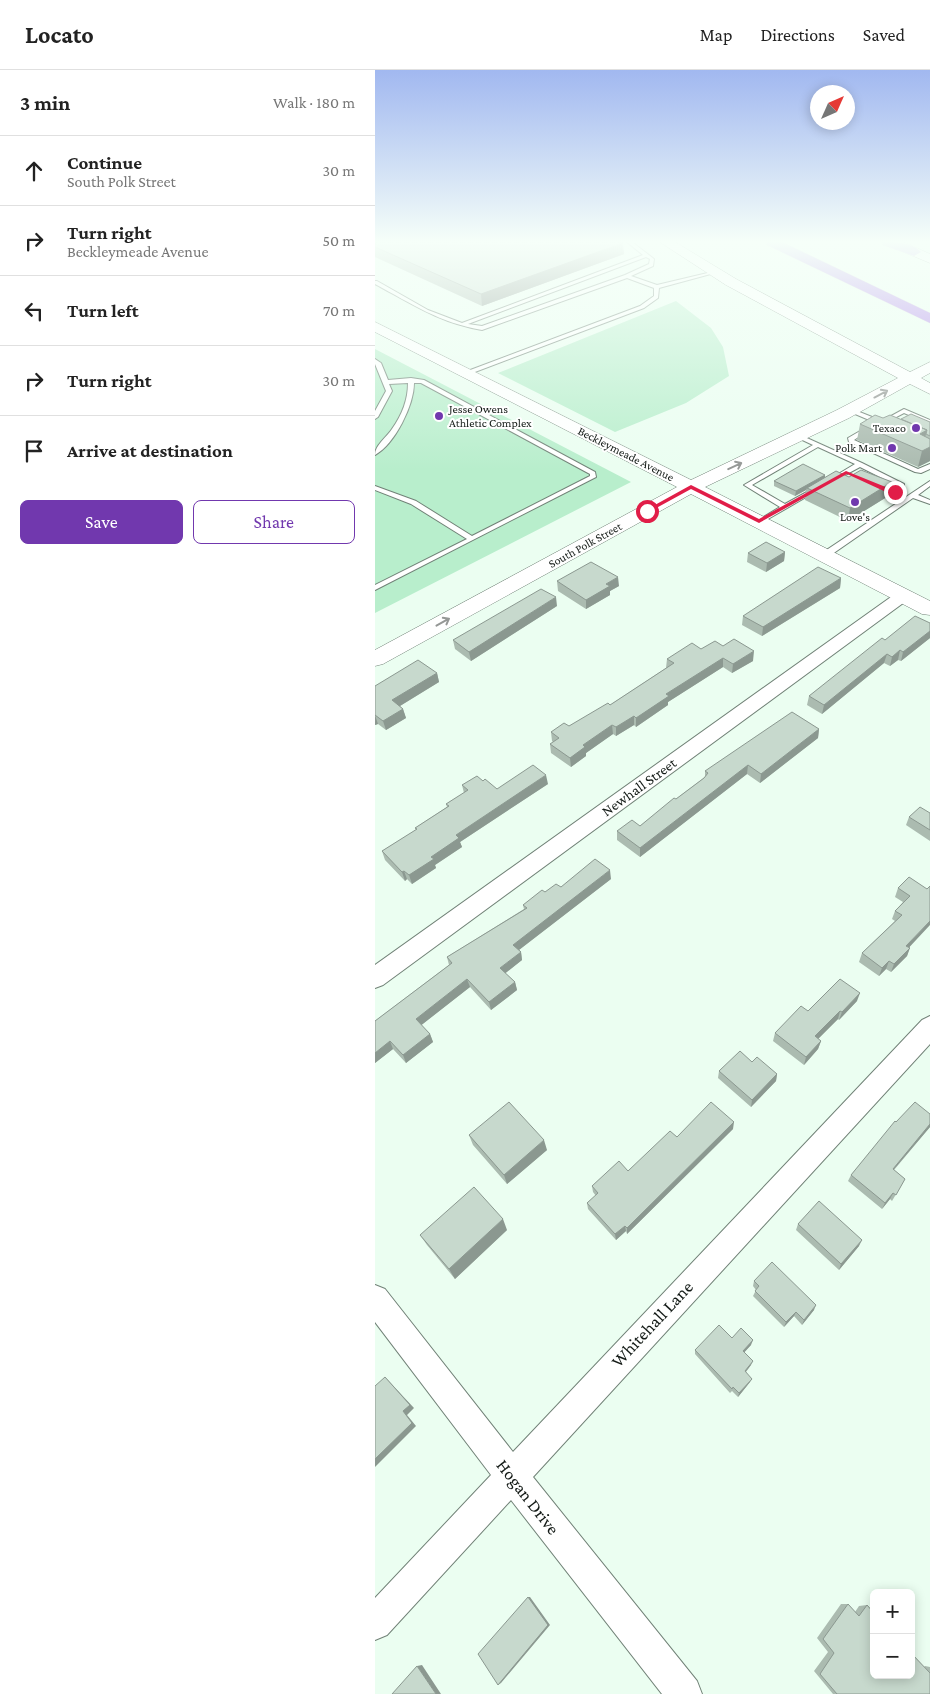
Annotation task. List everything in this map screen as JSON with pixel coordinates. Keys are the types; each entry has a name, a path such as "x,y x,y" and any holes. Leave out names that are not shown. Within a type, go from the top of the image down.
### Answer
{"main road":[{"path":"798,318 930,389"},
{"name":"Beckleymeade Avenue","path":"375,326 930,609"},
{"path":"845,344 855,352 866,368"},
{"name":"South Polk Street","path":"903,374 930,352"},
{"name":"South Polk Street","path":"683,483 798,436 847,402 903,374 930,367"},
{"name":"South Polk Street","path":"375,659 386,640 683,483 819,408"}],"street":[{"name":"Newhall Street","path":"375,978 903,595"},
{"name":"Whitehall Lane","path":"375,1623 930,1026"},
{"name":"Hogan Drive","path":"375,1299 684,1694"}],"lane":[{"path":"442,318 461,325 482,328 515,318"},
{"path":"461,325 480,318"},
{"path":"467,373 617,318"},
{"path":"375,361 389,390 375,416"},
{"path":"375,453 384,444 405,413 412,392 411,380"},
{"path":"375,588 593,478 593,473 422,381 385,382"},
{"path":"847,402 883,424"},
{"path":"920,420 904,411 883,424 850,438 851,442 917,471 930,466"},
{"path":"798,436 902,485 901,490 895,492 872,483"},
{"path":"785,507 747,486 818,445"},
{"path":"759,522 860,464"},
{"path":"846,472 855,476"},
{"path":"825,555 930,483"},
{"path":"375,488 397,494 416,503 471,539"},
{"path":"913,495 930,502"}],"green space":[{"path":"634,318 698,318 711,328 723,347 729,376 686,403 615,432 498,373"},
{"name":"Jesse Owens Athletic Complex","path":"375,349 631,482 375,613"}],"building":[{"path":"911,414 930,422 930,436 926,434 927,430 901,419"},
{"path":"875,415 883,418 890,415 927,430 920,434 930,439 930,447 922,451 860,424"},
{"name":"Love's","path":"803,464 825,475 796,491 774,481"},
{"path":"861,470 892,482 850,508 807,488 836,471 849,477"},
{"path":"766,542 785,552 767,563 748,553"},
{"path":"591,562 618,577 606,584 610,586 586,600 557,581"},
{"path":"818,567 841,578 763,627 743,616"},
{"path":"541,589 556,597 469,652 453,640"},
{"path":"915,616 930,623 930,631 903,652 900,650 892,657 887,654 824,705 809,696 882,638 885,640"},
{"path":"734,639 754,651 733,664 723,658 666,694 669,696 636,718 634,716 616,727 612,725 583,745 585,747 570,758 550,744 559,738 551,732 564,723 569,726 608,703 610,705 674,663 667,659 692,643 701,649 715,641 723,646"},
{"path":"418,660 437,673 392,700 403,709 383,721 375,715 375,686"},
{"path":"792,712 819,729 761,774 748,765 640,848 617,831 632,820 640,826 674,798 676,799 704,778 708,773 705,771"},
{"path":"533,765 546,775 456,835 459,838 431,857 434,859 409,875 404,871 402,872 382,851 449,806 446,804 468,790 462,785 477,776 483,781 485,779 497,789"},
{"path":"920,807 930,813 930,830 909,817"},
{"path":"595,859 610,870 513,945 521,952 500,968 515,982 489,1002 467,979 416,1019 430,1034 403,1055 390,1041 375,1053 375,1021 452,963 447,957 527,908 523,905 542,890 545,892 556,884 561,887"},
{"path":"909,877 927,889 930,886 930,921 906,946 910,948 894,964 889,961 882,968 862,953 902,915 895,911 910,896 898,888"},
{"path":"840,979 860,993 815,1036 821,1041 806,1057 775,1033 801,1006 808,1011"},
{"path":"740,1051 752,1062 757,1057 777,1074 752,1100 719,1071"},
{"path":"509,1102 544,1140 504,1175 469,1135"},
{"path":"711,1102 734,1122 627,1228 625,1226 615,1234 587,1203 598,1193 592,1186 619,1161 628,1171 670,1131 677,1137"},
{"path":"915,1102 930,1114 930,1124 893,1169 905,1179 896,1195 893,1193 885,1203 851,1175 895,1121"},
{"path":"474,1187 503,1219 449,1269 420,1235"},
{"path":"819,1201 862,1240 841,1264 798,1224"},
{"path":"772,1262 816,1305 804,1320 796,1312 786,1322 755,1291 759,1286 754,1281"},
{"path":"719,1325 732,1338 741,1328 753,1340 743,1351 753,1361 745,1371 752,1379 739,1393 733,1387 732,1389 695,1350"},
{"path":"385,1377 410,1405 403,1411 412,1423 375,1459 375,1386"},
{"path":"528,1597 548,1625 498,1685 478,1654"},
{"path":"848,1604 859,1616 867,1605 870,1608 870,1679 915,1679 915,1657 930,1673 930,1694 837,1694 820,1674 834,1653 823,1639"},
{"path":"417,1666 436,1694 392,1694"}],"place":[{"name":"Jesse Owens Athletic Complex","path":"439,416"},
{"name":"Texaco","path":"916,428"},
{"name":"Polk Mart","path":"892,448"},
{"name":"Love's","path":"855,502"}],"route":[{"path":"647,511 691,487 759,522 846,472 888,491 895,492"}]}
